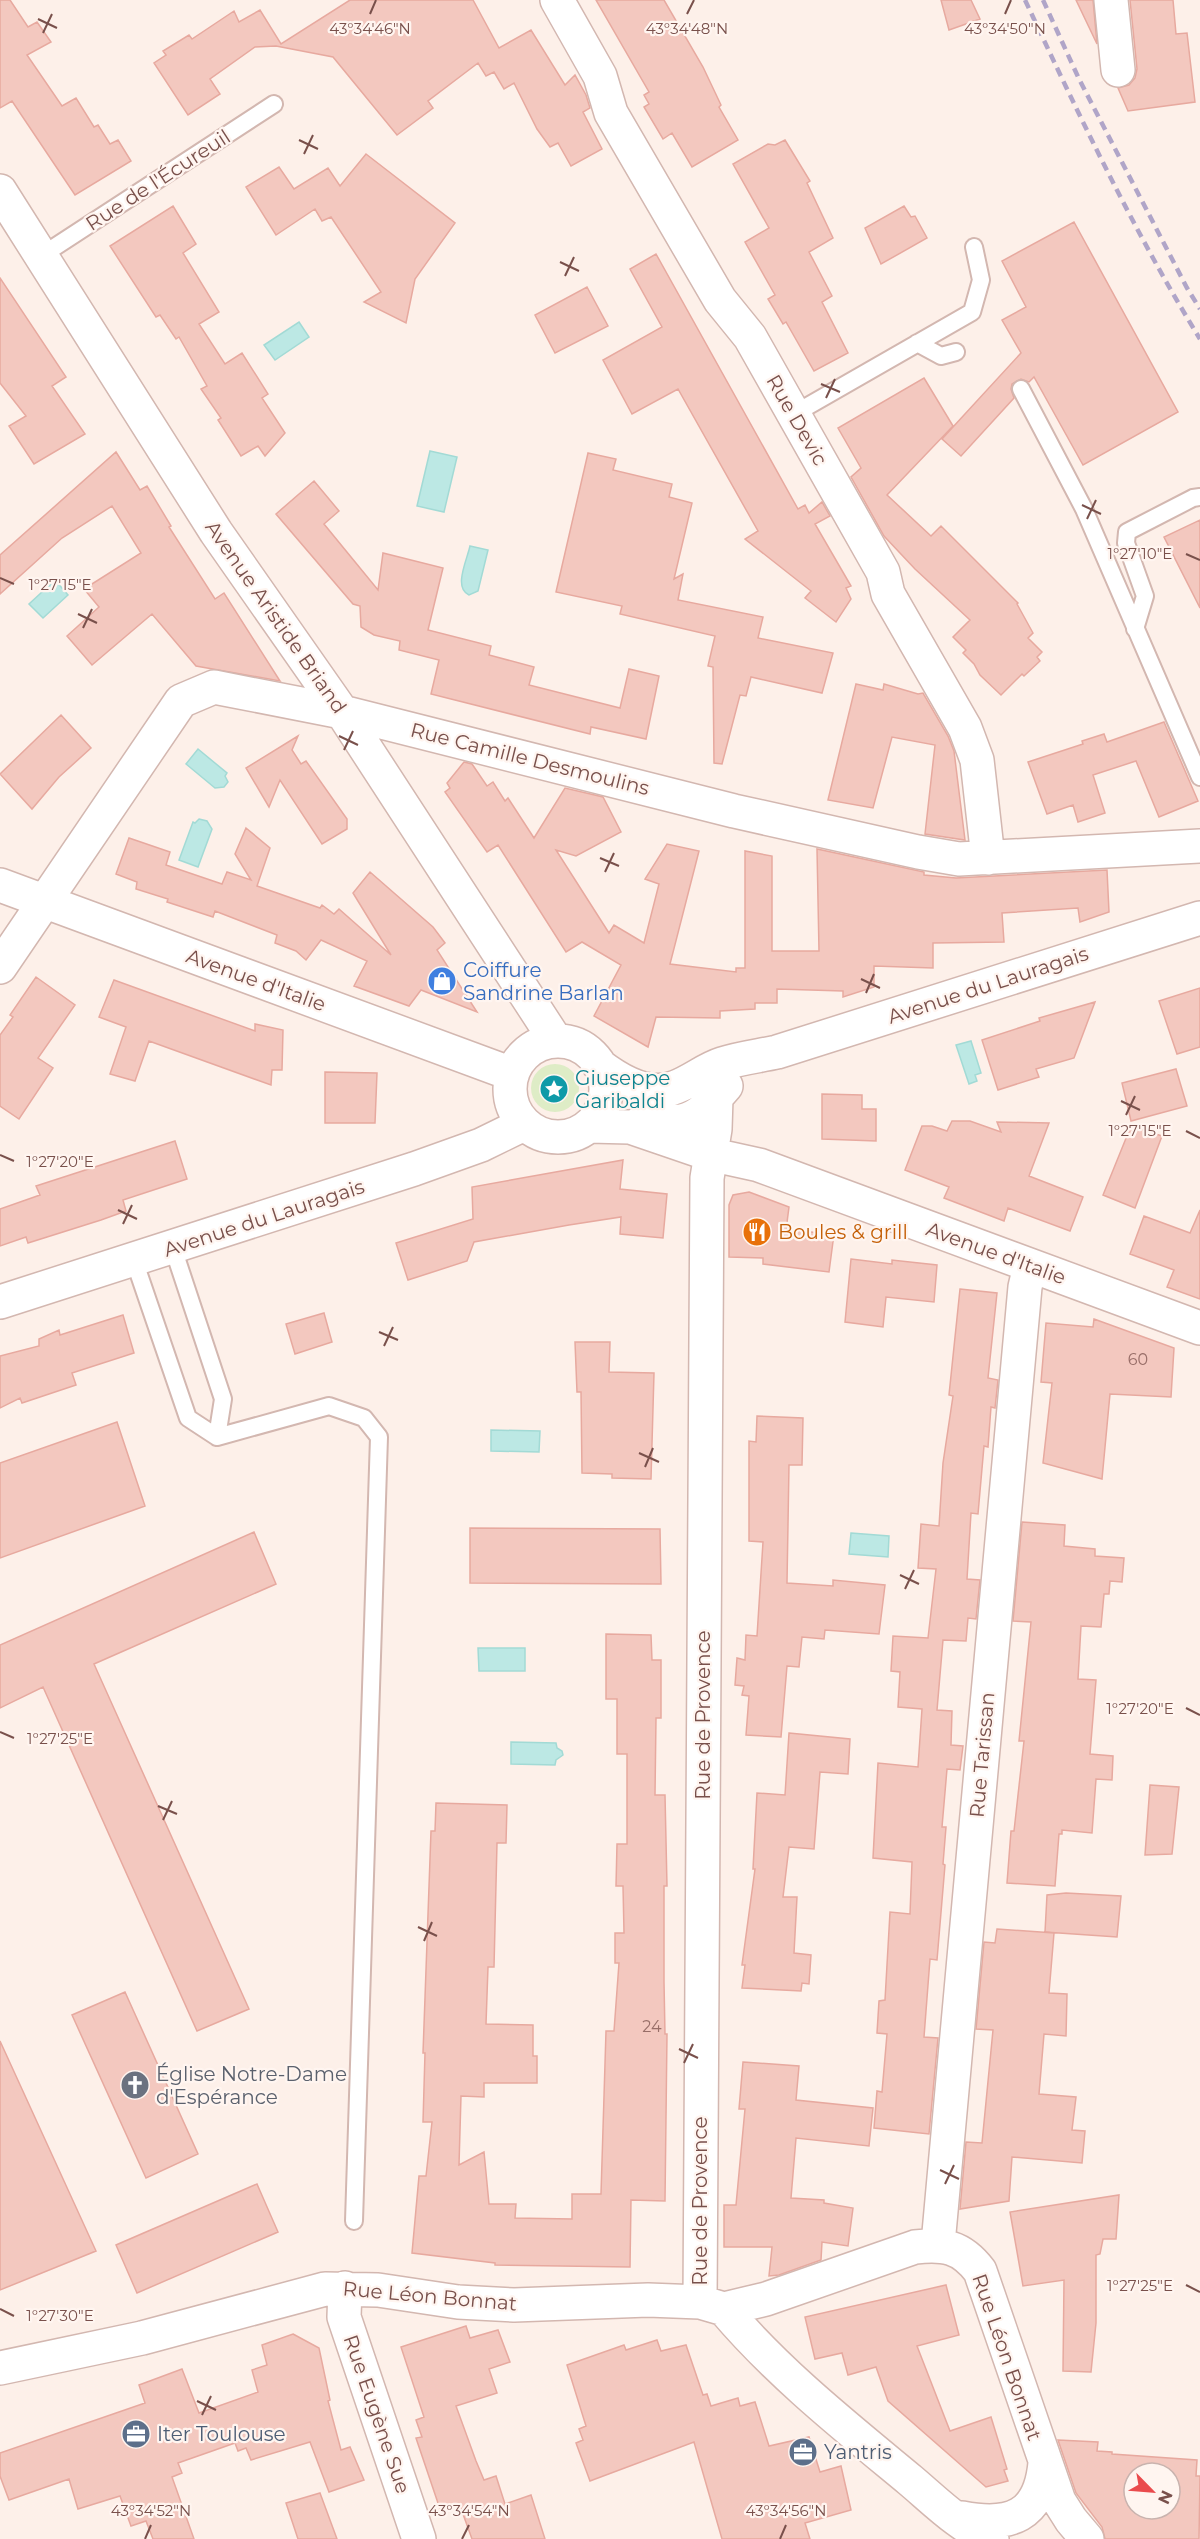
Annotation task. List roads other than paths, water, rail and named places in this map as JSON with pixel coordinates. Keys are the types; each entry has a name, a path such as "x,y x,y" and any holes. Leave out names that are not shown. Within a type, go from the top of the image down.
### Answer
{"street":[{"name":"Rue Devic","path":"557,0 600,76 611,113 720,300 750,337 883,572 888,594 965,728 977,760 988,858"},
{"path":"1111,0 1118,70"},
{"name":"Avenue Aristide Briand","path":"0,191 216,532 342,712 556,1041"},
{"name":"Rue Camille Desmoulins","path":"0,967 181,700 214,687 342,712 734,811 959,859 1200,846"},
{"name":"Avenue d'Italie","path":"0,885 512,1074"},
{"name":"Avenue du Lauragais","path":"658,1092 674,1088 720,1064 777,1052 1200,918"},
{"path":"556,1041 567,1042 592,1055 599,1065 606,1090 604,1104 598,1116 589,1126 577,1134 556,1137 536,1132 524,1124 516,1113 511,1101 512,1074 519,1061 529,1051 542,1044 556,1041"},
{"name":"Avenue du Lauragais","path":"709,1124 733,1078 777,1052"},
{"path":"599,1065 619,1079 658,1092"},
{"name":"Avenue d'Italie","path":"658,1092 709,1124 759,1165 1200,1328"},
{"path":"589,1126 630,1127 658,1116 709,1124"},
{"name":"Avenue du Lauragais","path":"0,1302 425,1165 481,1145 524,1124"},
{"name":"Rue de Provence","path":"709,1124 707,1178 712,2306"},
{"name":"Rue Tarissan","path":"938,2244 1025,1287 1030,1266"},
{"name":"Rue Léon Bonnat","path":"0,2368 142,2338 300,2294 345,2288 378,2290 458,2302 514,2305 648,2300 712,2306 766,2300 915,2247 938,2244 957,2250 971,2260 983,2278 1059,2501 1087,2539"},
{"name":"Rue Eugène Sue","path":"345,2288 344,2317 419,2539"},
{"path":"712,2306 784,2372 955,2517 971,2530 992,2539"},
{"name":"Rue Léon Bonnat","path":"955,2517 984,2522 1012,2519 1032,2502 1042,2483 1045,2463"}],"lane":[{"name":"Rue de l'Écureuil","path":"41,256 274,104"},
{"path":"794,414 972,312 981,280 975,247"},
{"path":"917,343 941,356 956,352"},
{"path":"1021,389 1084,509 1200,777"},
{"path":"1136,629 1145,596 1126,543 1127,531 1193,498 1200,497"},
{"path":"173,1248 224,1399 217,1437"},
{"path":"134,1260 188,1419 217,1437 330,1406 364,1418 379,1437 354,2222"}],"water":[{"path":"299,322 309,337 275,360 264,345"},
{"path":"430,451 457,457 444,512 417,506"},
{"path":"470,546 488,550 478,591 469,595 464,591 461,580"},
{"path":"55,580 68,595 43,618 29,604"},
{"path":"198,749 227,773 225,776 228,782 224,787 215,788 186,764"},
{"path":"199,819 207,821 212,829 198,867 179,860 193,822"},
{"path":"971,1041 981,1073 975,1075 977,1081 969,1084 956,1045"},
{"path":"491,1430 540,1431 539,1452 491,1451"},
{"path":"851,1533 889,1536 888,1557 849,1554"},
{"path":"478,1648 525,1648 525,1671 479,1671"},
{"path":"511,1742 556,1743 563,1755 556,1760 555,1765 511,1764"}],"railway":[{"path":"1025,0 1129,214 1200,339"},
{"path":"1043,0 1079,79 1200,309"}],"place":[{"name":"Coiffure Sandrine Barlan","path":"442,981"},
{"name":"Giuseppe Garibaldi","path":"554,1089"},
{"name":"Boules & grill","path":"757,1232"},
{"name":"Église Notre-Dame d'Espérance","path":"135,2085"},
{"name":"Iter Toulouse","path":"136,2434"},
{"name":"Yantris","path":"803,2452"}]}
